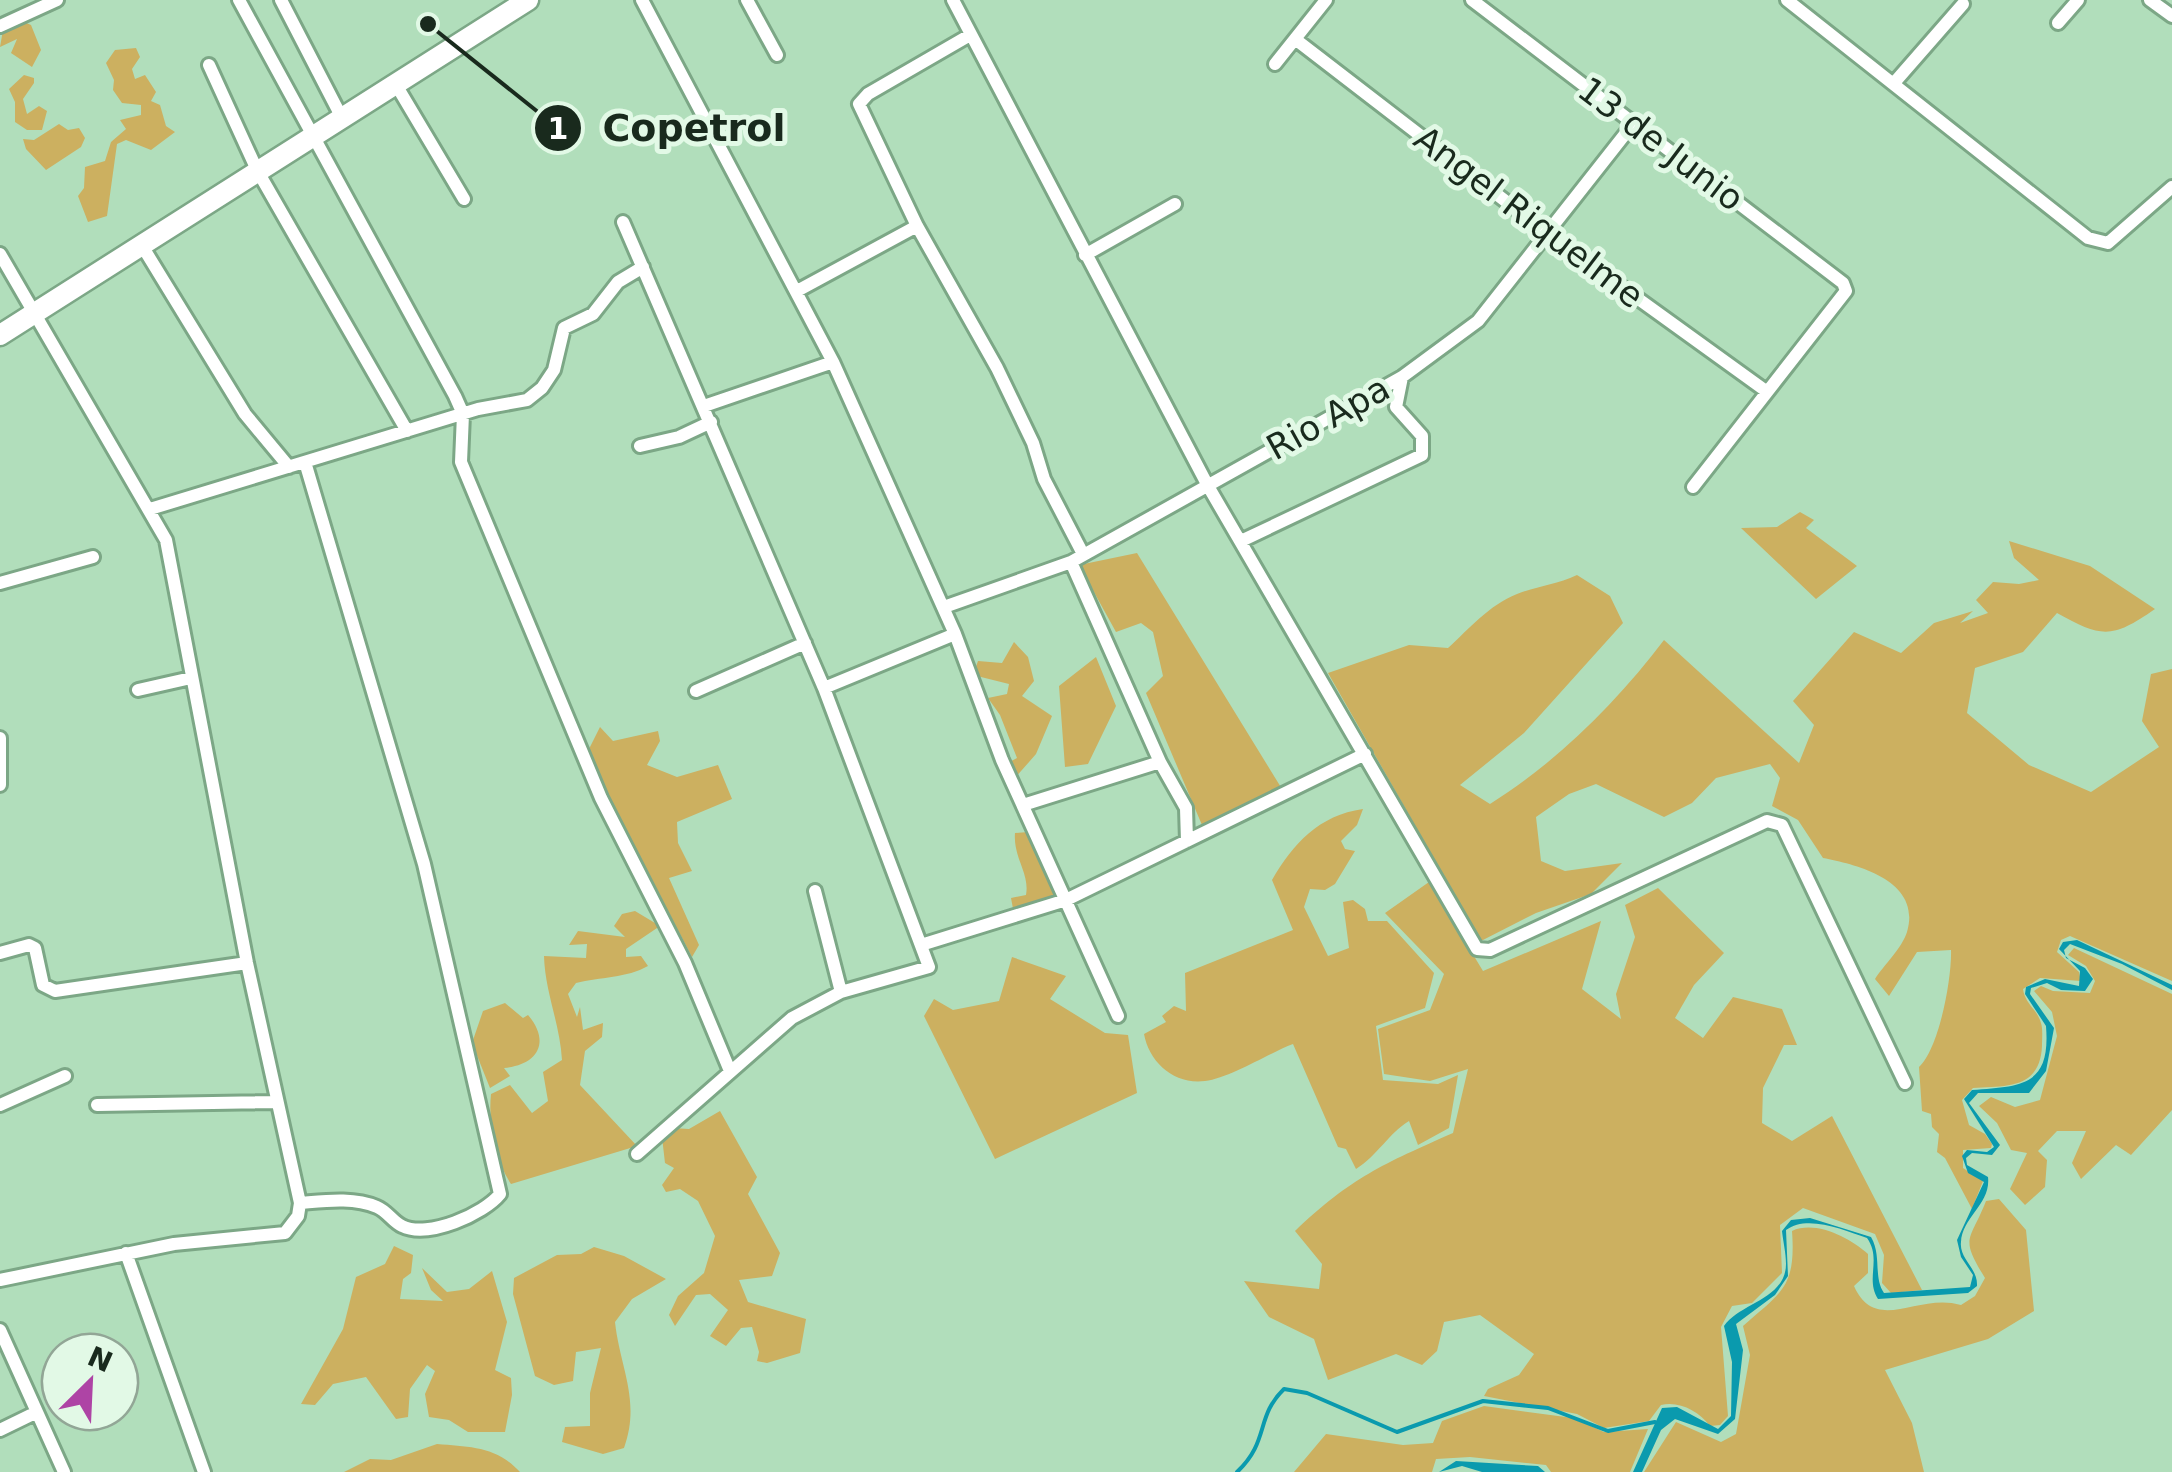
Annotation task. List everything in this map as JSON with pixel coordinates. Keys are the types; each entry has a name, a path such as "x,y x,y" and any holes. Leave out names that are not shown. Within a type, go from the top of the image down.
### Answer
{"main road":[{"path":"0,335 528,0"}],"street":[{"path":"0,26 57,0"},
{"path":"239,0 462,414 460,462 600,798 685,964 730,1071"},
{"path":"281,0 342,118"},
{"path":"642,0 834,362 944,607 1023,804 1118,1016"},
{"path":"747,0 777,55"},
{"path":"953,0 1208,486 1478,949 1484,951 1767,821 1782,825 1905,1083"},
{"path":"1275,64 1326,0"},
{"name":"13 de Junio","path":"1472,0 1837,276 1846,290 1766,391"},
{"path":"1787,0 2088,238 2108,243 2172,187"},
{"path":"2058,23 2078,0"},
{"path":"2150,0 2172,16"},
{"path":"1894,82 1963,4"},
{"path":"970,35 868,94 859,104 917,226 997,368 1033,444 1160,762 1186,808 1187,841"},
{"name":"Angel Riquelme","path":"1295,39 1547,234 1766,391"},
{"path":"210,65 257,170 407,431"},
{"path":"395,83 464,200"},
{"name":"Rio Apa","path":"944,607 1077,558 1402,377 1478,321 1633,124"},
{"path":"1085,255 1176,204"},
{"path":"624,222 824,688 928,968 842,992 792,1018 730,1071 693,1110 637,1154"},
{"path":"797,291 917,226"},
{"path":"141,244 245,414 289,467"},
{"path":"0,254 166,540 247,963 300,1203 298,1216 284,1234 126,1254 0,1280"},
{"path":"150,509 462,414 505,406 534,394 554,370 564,328 593,314 618,282 643,268"},
{"path":"704,406 834,362"},
{"path":"1241,541 1422,456 1422,436 1396,407 1402,377"},
{"path":"1693,487 1766,391"},
{"path":"640,446 680,438 711,422"},
{"path":"300,1203 338,1200 378,1207 402,1226 415,1229 481,1214 500,1194 424,864 305,462"},
{"path":"0,583 93,556"},
{"path":"824,688 955,634"},
{"path":"696,691 805,642"},
{"path":"138,690 191,678"},
{"path":"0,738 0,786"},
{"path":"921,945 1066,900 1365,754"},
{"path":"1023,804 1160,762"},
{"path":"815,892 842,992"},
{"path":"0,952 29,945 35,948 43,984 55,991 247,963"},
{"path":"0,1105 65,1076"},
{"path":"97,1104 276,1102"},
{"path":"126,1254 204,1472"},
{"path":"0,1330 64,1472"},
{"path":"0,1430 37,1412"}],"shaded area":[{"path":"22,21 31,25 41,50 32,67 11,53 17,39 0,47 3,30"},
{"path":"136,48 140,57 132,69 135,79 145,75 156,92 151,101 160,105 166,126 175,132 151,150 126,140 117,144 107,216 88,222 78,196 84,188 85,167 105,161 111,142 126,129 120,120 141,115 141,105 122,103 113,90 114,80 106,63 115,50"},
{"path":"24,75 34,78 23,99 27,114 39,106 47,111 42,130 27,130 15,122 15,102 9,89"},
{"path":"59,124 68,130 79,128 85,138 81,147 46,170 26,149 23,139 34,140"},
{"path":"1800,512 1814,520 1806,528 1857,566 1816,599 1741,528 1777,527"},
{"path":"2009,541 2090,566 2155,609 2128,626 2107,632 2085,627 2057,613 2023,652 1975,668 1967,713 2029,765 2091,792 2159,747 2142,721 2151,674 2172,669 2172,981 2070,936 2061,940 2057,952 2079,972 2081,981 2040,978 2023,989 2042,1025 2040,1060 2035,1070 2020,1082 1973,1088 1962,1100 1969,1125 1985,1134 1992,1144 1991,1148 1963,1150 1963,1168 1983,1181 1972,1209 1945,1158 1937,1152 1939,1134 1932,1127 1931,1114 1922,1111 1919,1067 1938,1029 1947,995 1951,950 1917,952 1889,996 1875,979 1905,938 1909,914 1905,900 1884,878 1823,858 1798,820 1772,806 1780,778 1770,764 1716,778 1692,803 1664,817 1596,784 1569,794 1536,817 1541,861 1565,871 1622,863 1591,894 1536,913 1481,941 1328,673 1409,645 1448,648 1497,604 1524,591 1577,575 1610,596 1623,623 1524,733 1460,785 1490,804 1514,788 1584,730 1664,640 1799,763 1814,725 1793,701 1854,632 1901,653 1934,623 1973,611 1960,623 1988,613 1976,600 1993,582 2019,584 2039,580 2014,558"},
{"path":"1137,553 1282,789 1202,825 1146,693 1163,676 1153,632 1141,623 1116,632 1079,565"},
{"path":"1014,642 1028,657 1034,681 1022,696 1052,716 1036,754 1015,778 1004,765 1017,758 1000,715 988,698 1007,694 1009,684 973,675 978,661 1002,663"},
{"path":"1096,657 1116,706 1088,764 1065,767 1059,686"},
{"path":"600,727 613,741 658,731 660,741 647,765 677,777 718,765 732,799 677,822 678,843 692,871 669,878 699,945 692,957 586,755"},
{"path":"1363,809 1357,825 1341,841 1345,849 1355,851 1335,884 1325,890 1310,889 1304,907 1328,956 1349,948 1343,902 1353,900 1365,909 1368,921 1387,921 1434,973 1425,1008 1376,1026 1383,1080 1438,1084 1458,1075 1449,1128 1418,1145 1409,1121 1356,1169 1346,1149 1338,1147 1293,1044 1226,1075 1194,1081 1165,1070 1151,1054 1144,1034 1166,1022 1162,1016 1174,1006 1186,1011 1185,973 1293,930 1272,880 1309,833 1333,818"},
{"path":"1028,832 1064,901 1014,914 1011,898 1026,895 1027,887 1015,833"},
{"path":"1429,882 1483,971 1601,921 1582,989 1621,1019 1616,994 1635,937 1625,905 1658,888 1724,953 1694,985 1675,1018 1703,1038 1733,997 1782,1009 1797,1045 1784,1045 1763,1088 1762,1123 1792,1141 1832,1116 1922,1290 1891,1293 1882,1283 1884,1255 1875,1234 1803,1208 1780,1225 1782,1273 1752,1303 1732,1306 1721,1327 1728,1416 1720,1425 1710,1426 1688,1408 1668,1404 1661,1405 1649,1421 1604,1428 1577,1414 1484,1396 1488,1389 1519,1375 1534,1354 1480,1315 1444,1322 1437,1351 1422,1365 1396,1354 1328,1380 1314,1339 1269,1317 1244,1281 1319,1289 1322,1264 1295,1231 1369,1173 1453,1133 1468,1069 1430,1081 1384,1074 1378,1029 1430,1010 1444,974 1385,913"},
{"path":"635,911 660,926 626,949 626,957 641,956 648,966 576,983 568,994 577,1017 580,1007 583,1030 603,1023 602,1037 585,1051 580,1085 637,1146 511,1184 494,1140 491,1094 510,1085 532,1113 548,1101 543,1072 562,1060 544,956 586,958 587,944 569,945 578,931 625,937 614,926 622,914"},
{"path":"2074,948 2172,994 2172,1110 2131,1155 2116,1145 2081,1179 2072,1163 2086,1131 2057,1131 2038,1151 2047,1160 2045,1187 2025,1205 2010,1189 2027,1153 2011,1150 1997,1123 1979,1106 1991,1097 2015,1107 2040,1100 2057,1036 2052,1012 2034,991 2041,986 2053,991 2090,993 2095,981 2086,966 2068,955"},
{"path":"1012,957 1066,976 1050,999 1105,1033 1128,1035 1137,1093 995,1159 924,1016 934,999 953,1010 999,1001"},
{"path":"505,1003 523,1018 528,1015 539,1034 539,1043 533,1057 504,1068 510,1076 490,1088 472,1043 483,1011"},
{"path":"720,1111 757,1177 748,1194 780,1253 772,1276 739,1280 748,1302 806,1319 800,1353 767,1363 757,1361 759,1352 752,1327 741,1328 726,1346 710,1336 728,1310 710,1294 696,1295 675,1326 669,1315 678,1296 704,1273 715,1236 698,1201 680,1189 666,1192 662,1185 674,1168 665,1163 662,1137 672,1128 689,1129"},
{"path":"1999,1199 2026,1230 2034,1311 1988,1339 1885,1370 1912,1423 1924,1472 1644,1472 1676,1422 1721,1442 1736,1434 1750,1355 1743,1326 1784,1287 1792,1265 1792,1231 1822,1229 1868,1254 1868,1273 1854,1286 1874,1308 1900,1309 1945,1302 1961,1305 1975,1296 1985,1278 1972,1254 1972,1232 1986,1201"},
{"path":"394,1246 413,1255 411,1273 403,1279 400,1299 443,1301 431,1290 422,1268 447,1292 469,1289 492,1271 507,1322 495,1370 511,1378 505,1432 468,1432 449,1420 429,1417 425,1394 435,1371 427,1365 410,1389 408,1417 396,1419 366,1377 333,1384 315,1405 301,1404 343,1329 356,1277 385,1264"},
{"path":"594,1247 624,1256 666,1279 632,1299 615,1322 630,1400 629,1431 624,1448 603,1454 562,1442 565,1427 590,1426 590,1393 601,1348 576,1352 573,1381 554,1385 535,1376 513,1294 514,1278 557,1255 581,1254"},
{"path":"1484,1406 1573,1418 1604,1432 1648,1429 1630,1472 1551,1472 1546,1465 1470,1457 1436,1459 1432,1472 1294,1472 1326,1434 1403,1445 1433,1443 1442,1421"},
{"path":"437,1444 492,1453 520,1472 344,1472 370,1459 391,1460"}],"water":[{"path":"2077,940 2172,985 2172,990 2122,964 2070,944 2064,950 2065,956 2059,949 2063,942"},
{"path":"2069,960 2085,968 2093,979 2085,991 2061,990 2047,983 2031,988 2030,994 2054,1028 2046,1071 2029,1093 1978,1093 1969,1103 2000,1145 1992,1155 1972,1153 1966,1158 1967,1165 1988,1177 1985,1195 1966,1225 1961,1242 1975,1274 1977,1286 1968,1293 1878,1299 1873,1284 1873,1254 1867,1238 1815,1223 1795,1225 1786,1230 1788,1276 1775,1295 1736,1324 1743,1350 1735,1419 1718,1434 1675,1419 1661,1430 1642,1472 1633,1472 1662,1408 1677,1407 1718,1429 1731,1416 1732,1362 1724,1326 1779,1285 1786,1264 1782,1231 1791,1220 1810,1218 1871,1237 1884,1293 1970,1287 1973,1275 1961,1257 1957,1240 1984,1182 1968,1173 1962,1156 1967,1150 1987,1152 1994,1147 1964,1099 1972,1090 2018,1084 2038,1072 2046,1046 2046,1026 2025,994 2026,987 2045,979 2079,986 2080,971"},
{"path":"1456,1461 1538,1466 1545,1472 1482,1472 1462,1466 1439,1472"}],"waterway":[{"path":"1237,1472 1254,1450 1269,1409 1284,1389 1307,1393 1397,1432 1483,1401 1548,1408 1608,1431 1655,1422"}],"place":[{"name":"Copetrol","path":"428,24"}]}
